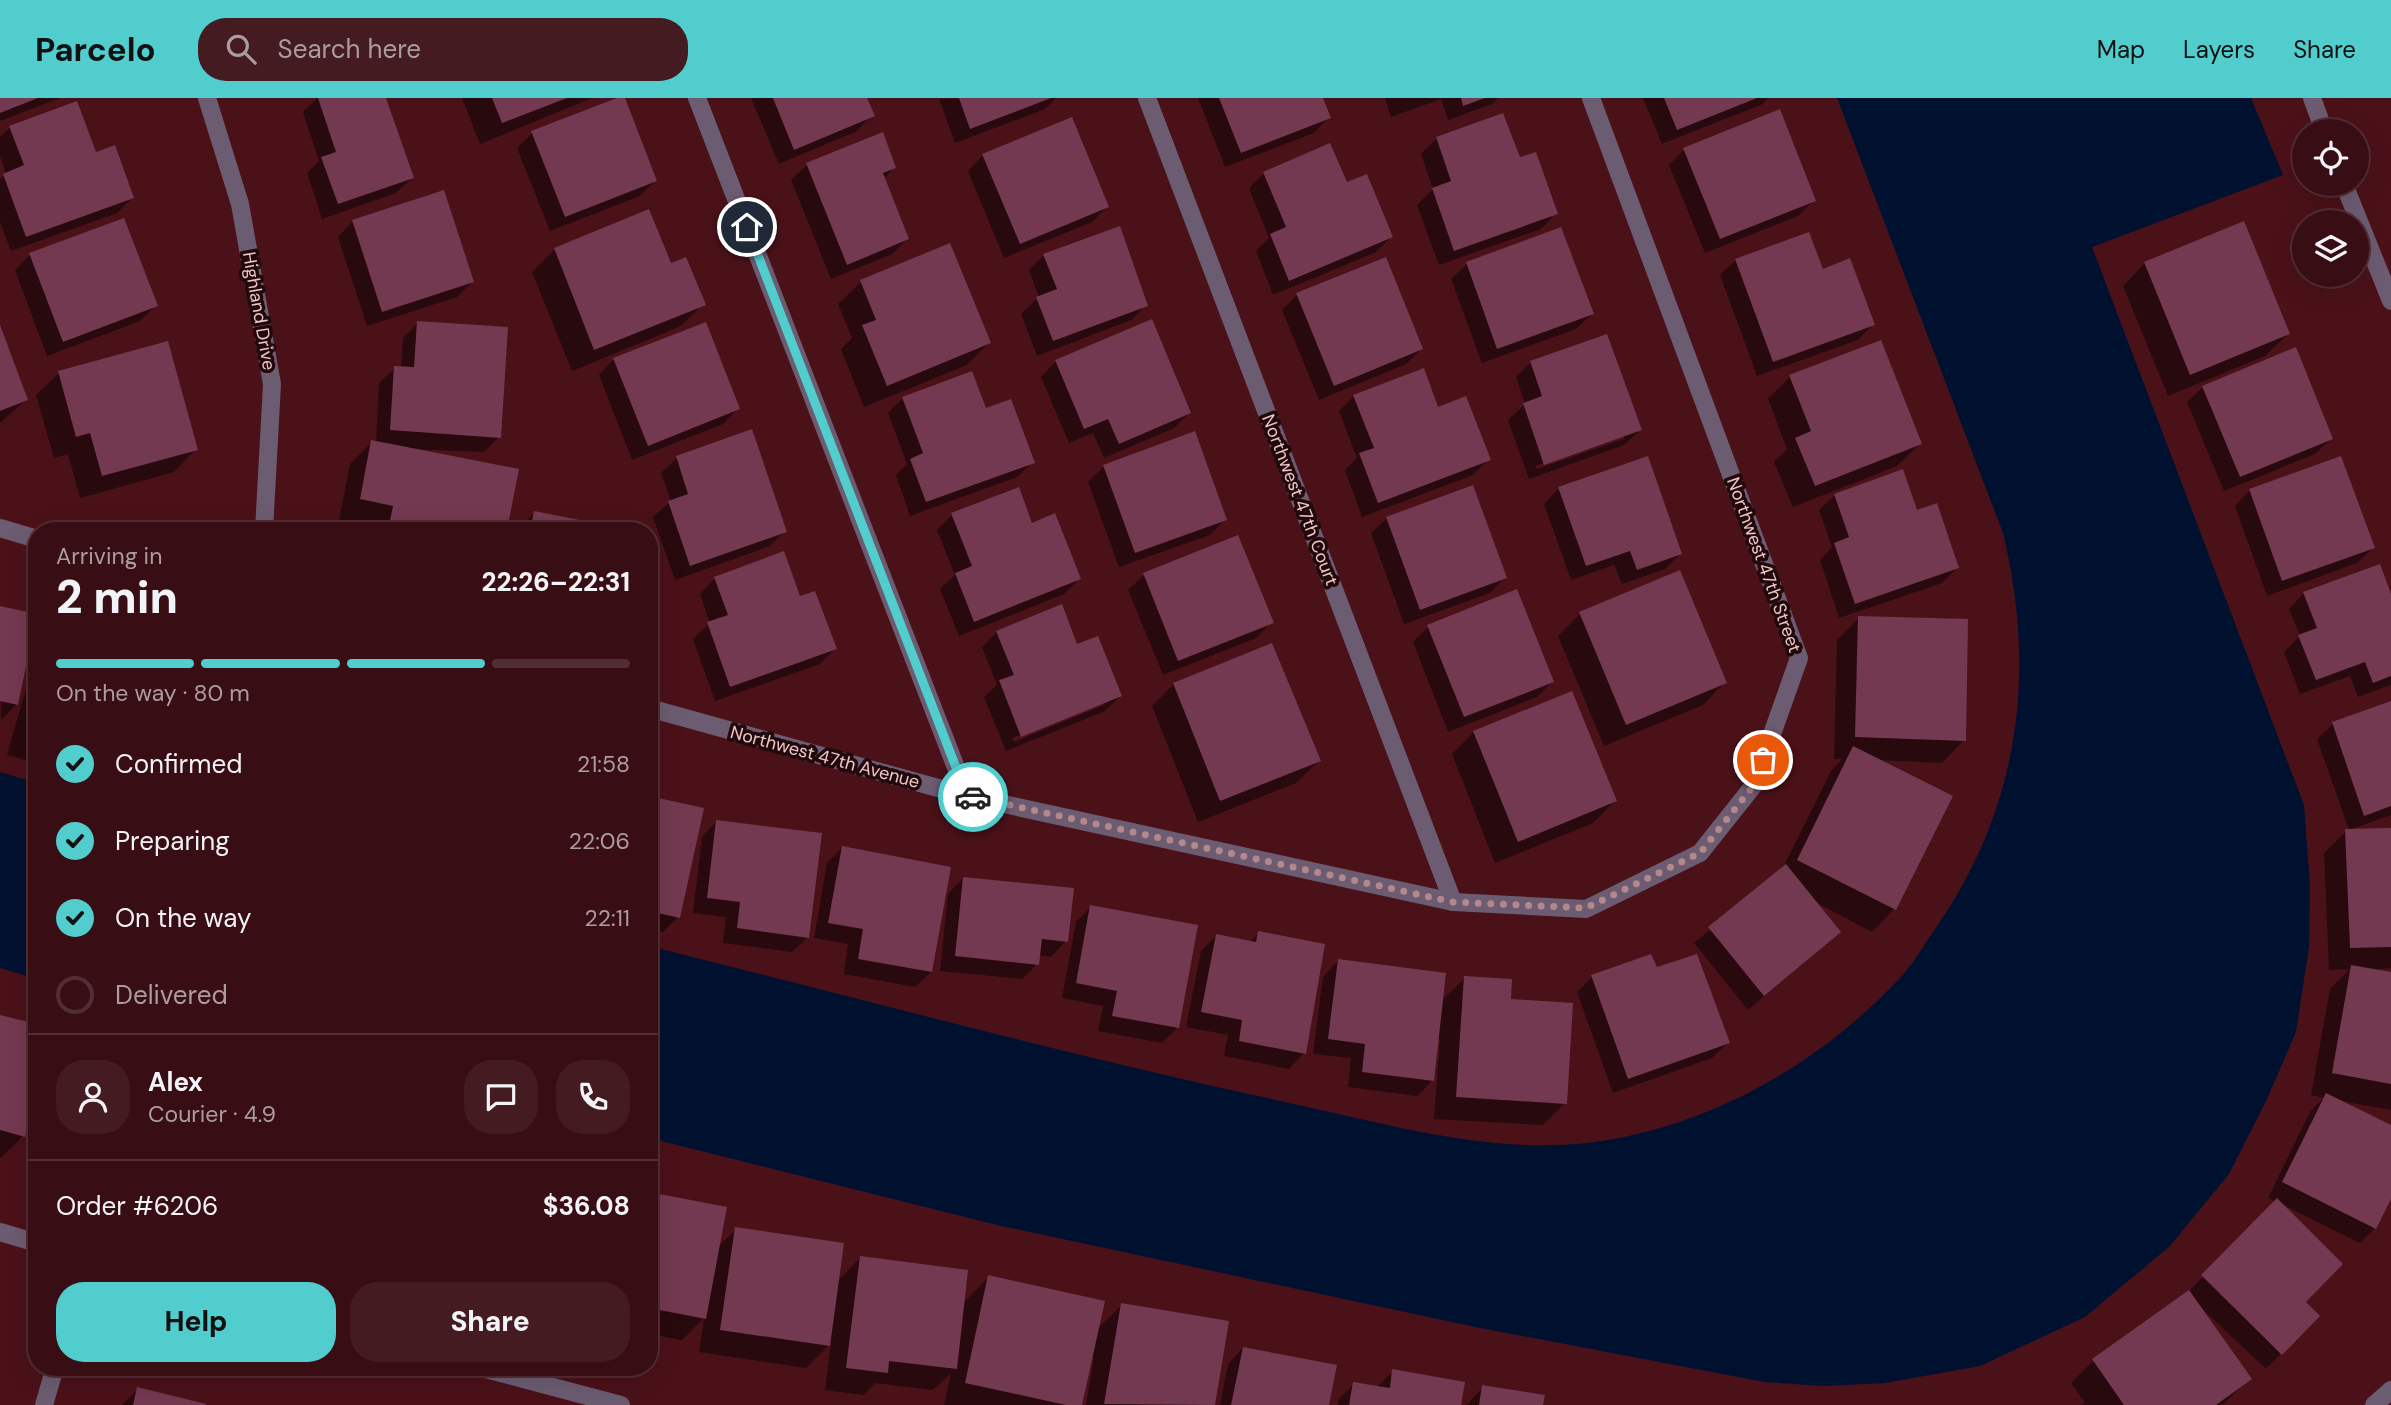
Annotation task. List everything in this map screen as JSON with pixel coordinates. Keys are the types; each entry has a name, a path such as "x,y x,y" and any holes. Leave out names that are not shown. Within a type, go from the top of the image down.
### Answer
{"street":[{"name":"Highland Drive","path":"207,98 240,204 272,384 264,522"},
{"path":"697,98 967,796"},
{"name":"Northwest 47th Court","path":"1147,98 1453,902"},
{"name":"Northwest 47th Street","path":"1453,902 1586,908 1700,853 1754,785 1799,658 1591,98"},
{"path":"2312,98 2320,119"},
{"path":"2349,196 2391,301"},
{"path":"0,528 28,536"},
{"name":"Northwest 47th Avenue","path":"658,710 967,796 1453,902"},
{"path":"0,1232 28,1240"},
{"path":"44,1405 52,1376"},
{"path":"512,1376 621,1405"},
{"path":"2374,1405 2391,1390"}],"water":[{"path":"1837,98 2251,98 2283,175 2092,247 2304,805 2310,886 2309,947 2296,1032 2267,1099 2229,1174 2169,1247 2085,1317 1980,1366 1885,1383 1824,1386 1764,1382 1480,1328 997,1225 658,1140 658,948 1209,1085 1406,1129 1484,1142 1563,1145 1602,1141 1685,1120 1725,1104 1800,1063 1868,1010 1918,955 1963,883 1986,836 2002,788 2013,739 2019,689 2019,637 2003,533"},
{"path":"0,772 28,780 28,976 0,968"}],"building":[{"path":"0,98 38,98 0,113"},
{"path":"318,98 386,98 414,178 338,204 321,157 336,152"},
{"path":"492,98 567,98 502,123"},
{"path":"617,98 625,98 657,181 565,217 531,131"},
{"path":"773,98 867,98 875,116 794,150"},
{"path":"959,98 1051,98 970,129"},
{"path":"1219,98 1323,98 1331,118 1241,153"},
{"path":"1461,98 1485,98 1463,106"},
{"path":"1664,98 1757,98 1677,130"},
{"path":"77,101 96,152 115,145 134,198 26,237 3,174 24,165 9,126"},
{"path":"1780,109 1816,201 1720,239 1683,148"},
{"path":"1503,113 1520,157 1536,152 1558,214 1454,251 1432,188 1451,181 1436,137"},
{"path":"1072,117 1109,207 1020,244 982,154"},
{"path":"883,132 896,168 883,173 909,239 847,265 806,163"},
{"path":"1330,143 1347,182 1367,174 1393,237 1289,281 1270,234 1286,227 1263,172"},
{"path":"444,190 474,282 382,312 352,220"},
{"path":"649,209 671,263 686,257 706,305 594,350 554,248"},
{"path":"124,218 158,306 63,342 29,253"},
{"path":"2244,221 2290,334 2190,375 2144,262"},
{"path":"1120,226 1148,306 1053,341 1036,297 1057,289 1043,254"},
{"path":"1561,227 1594,314 1497,349 1466,262"},
{"path":"1809,232 1823,269 1850,258 1875,325 1773,362 1735,259"},
{"path":"950,243 991,343 887,386 862,325 876,320 860,280"},
{"path":"1386,257 1423,349 1334,386 1296,293"},
{"path":"1152,319 1191,413 1119,444 1108,419 1084,429 1055,360"},
{"path":"417,321 508,327 501,438 390,430 394,366 414,367"},
{"path":"706,322 740,409 648,446 613,358"},
{"path":"0,325 28,400 0,411"},
{"path":"1607,334 1642,430 1544,465 1523,403 1542,396 1530,361"},
{"path":"1881,340 1922,444 1815,486 1795,438 1811,431 1789,375"},
{"path":"168,341 198,450 102,476 90,433 76,437 58,371"},
{"path":"2296,347 2333,439 2240,477 2202,386"},
{"path":"1424,368 1438,407 1466,396 1491,460 1378,503 1359,453 1374,448 1353,395"},
{"path":"972,371 986,408 1011,399 1035,463 926,502 910,459 923,453 902,397"},
{"path":"752,429 787,532 690,566 668,501 688,494 676,456"},
{"path":"1195,431 1227,520 1135,553 1103,465"},
{"path":"371,440 519,469 509,522 390,522 393,506 360,499"},
{"path":"1648,456 1682,554 1637,570 1630,551 1586,566 1558,487"},
{"path":"2341,456 2375,548 2282,581 2249,489"},
{"path":"1903,469 1917,510 1937,503 1959,568 1855,604 1834,543 1849,537 1834,494"},
{"path":"1473,485 1507,578 1420,610 1386,517"},
{"path":"1019,487 1032,523 1055,513 1081,579 974,622 955,573 972,566 951,513"},
{"path":"534,511 590,522 532,522"},
{"path":"1238,535 1274,623 1178,661 1143,573"},
{"path":"784,551 800,596 815,591 837,649 730,687 707,622 728,615 714,577"},
{"path":"2380,564 2391,594 2391,676 2373,683 2365,662 2316,680 2298,635 2317,628 2303,592"},
{"path":"1680,570 1727,683 1626,725 1579,612"},
{"path":"1517,589 1554,682 1464,717 1427,625"},
{"path":"1062,604 1077,644 1098,636 1122,696 1021,737 999,680 1014,675 996,631"},
{"path":"0,606 28,612 28,657 18,705 0,701"},
{"path":"1858,616 1968,619 1966,741 1855,737"},
{"path":"1272,643 1321,761 1220,801 1173,683"},
{"path":"1572,691 1617,801 1518,842 1473,731"},
{"path":"2391,701 2391,806 2364,816 2332,722"},
{"path":"1853,746 1953,796 1896,910 1797,860"},
{"path":"658,798 704,808 680,918 658,913"},
{"path":"716,820 822,833 809,938 737,928 740,902 707,898"},
{"path":"2391,828 2391,947 2350,948 2345,829"},
{"path":"842,846 951,867 932,972 858,959 863,929 828,923"},
{"path":"1786,864 1841,932 1764,996 1708,927"},
{"path":"963,877 1074,888 1068,942 1042,939 1039,965 955,956"},
{"path":"1090,905 1198,925 1179,1028 1112,1016 1117,991 1076,983"},
{"path":"1258,931 1325,944 1306,1054 1239,1041 1242,1020 1201,1012 1216,934 1256,942"},
{"path":"1651,954 1657,967 1697,954 1730,1043 1628,1079 1591,975"},
{"path":"1338,959 1446,973 1434,1081 1362,1072 1365,1044 1328,1039"},
{"path":"2351,965 2391,972 2391,1084 2332,1073"},
{"path":"1464,976 1512,979 1511,999 1573,1003 1567,1104 1456,1097"},
{"path":"0,1015 28,1022 28,1125 25,1137 0,1130"},
{"path":"2326,1093 2391,1125 2391,1199 2376,1229 2282,1182"},
{"path":"658,1194 727,1207 706,1319 658,1310"},
{"path":"2277,1198 2343,1264 2306,1302 2320,1316 2282,1355 2201,1275"},
{"path":"735,1227 844,1243 830,1346 720,1330"},
{"path":"860,1256 968,1270 957,1369 889,1361 888,1373 846,1368"},
{"path":"988,1275 1105,1301 1082,1405 1066,1405 965,1383"},
{"path":"2189,1290 2252,1379 2216,1405 2124,1405 2092,1359"},
{"path":"1121,1303 1229,1321 1215,1405 1104,1404"},
{"path":"1243,1347 1337,1365 1329,1405 1231,1405"},
{"path":"1392,1369 1465,1382 1461,1405 1349,1405 1353,1382 1390,1388"},
{"path":"1482,1385 1545,1395 1543,1405 1479,1405"},
{"path":"137,1387 206,1404 206,1405 133,1405"}],"way so far":[{"path":"973,797 1453,902 1586,908 1700,853 1754,785 1763,760"}],"route":[{"path":"747,227 967,796 973,797"}]}
